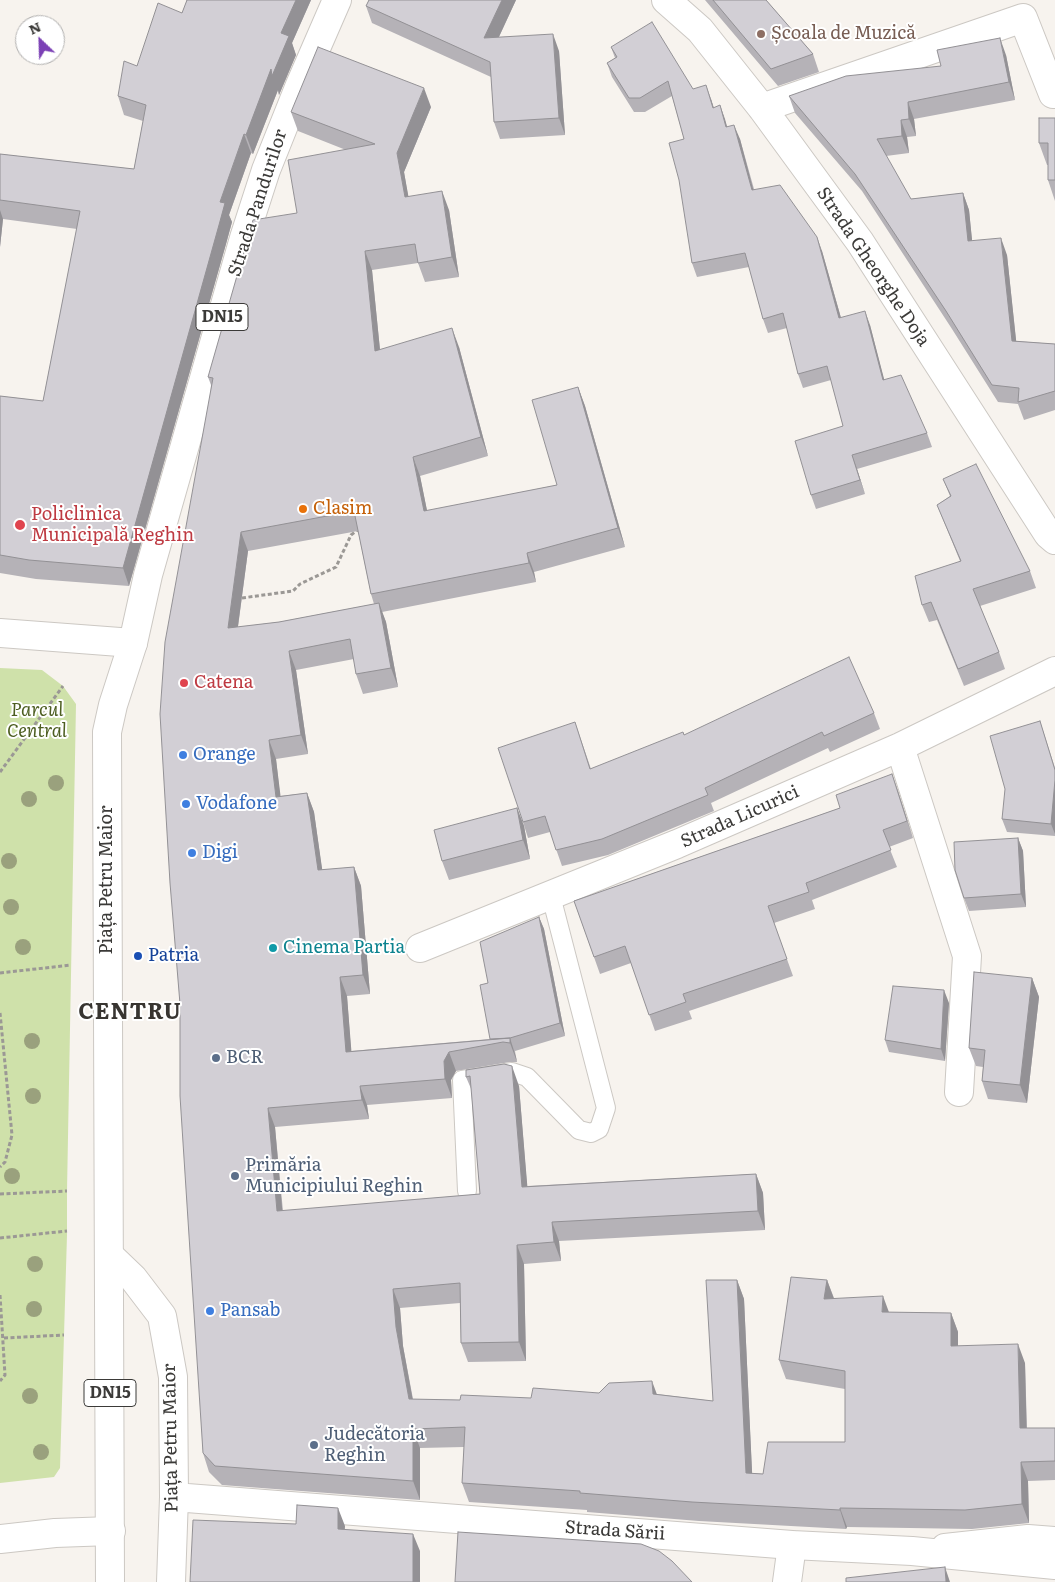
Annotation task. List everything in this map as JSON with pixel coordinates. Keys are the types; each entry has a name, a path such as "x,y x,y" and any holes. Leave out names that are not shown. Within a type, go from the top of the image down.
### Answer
{"main road":[{"name":"Strada Pandurilor","path":"133,643 148,575 266,170 337,0"},
{"name":"Strada Gheorghe Doja","path":"674,2 700,30 762,108 860,242 1048,534 1055,540"},
{"path":"762,108 1023,18 1053,94"},
{"path":"0,634 133,643"},
{"name":"Piața Petru Maior","path":"110,1582 107,732 113,705 133,643"},
{"name":"Strada Licurici","path":"420,948 678,844 900,747 1055,671"},
{"path":"900,747 967,956 959,1092"},
{"name":"Piața Petru Maior","path":"109,1255 133,1278 162,1316 173,1377 174,1498 171,1582"},
{"name":"Strada Sării","path":"174,1498 792,1545 912,1551 1055,1564"},
{"path":"0,1539 55,1533 111,1531"},
{"path":"912,1551 1028,1539 1055,1541"},
{"path":"786,1582 792,1545"}],"lane":[{"path":"467,1191 462,1080 512,1072 527,1076 579,1130 591,1133 600,1129 606,1108 550,896"}],"path":[{"path":"242,598 294,591 300,584 336,567 351,535 365,528"},
{"path":"0,772 63,686"},
{"path":"0,973 71,966"},
{"path":"0,1013 12,1135 5,1162 0,1167"},
{"path":"0,1194 67,1191"},
{"path":"0,1238 67,1231"},
{"path":"0,1295 5,1375 0,1381"},
{"path":"4,1338 64,1335"}],"green space":[{"name":"Parcul Central","path":"0,668 42,670 63,686 76,704 67,1235 60,1468 54,1477 0,1483"}],"building":[{"path":"187,0 296,0 281,33 289,36 272,76 271,69 246,135 244,134 220,202 225,203 123,568 29,560 0,555 0,396 43,401 80,211 0,200 0,154 134,169 146,105 118,96 124,61 137,66 158,3 182,13"},
{"path":"369,0 502,0 484,38 553,34 559,118 494,122 490,62 366,6"},
{"name":"Școala de Muzică","path":"713,0 766,0 813,54 771,69"},
{"path":"652,22 693,89 706,85 713,108 720,105 726,127 734,125 752,190 780,185 817,237 839,318 865,311 883,380 901,375 927,433 852,455 860,480 811,495 795,441 843,426 827,366 798,374 783,313 763,319 745,253 692,263 679,180 669,143 684,139 668,81 640,98 629,98 607,63 617,57 611,47"},
{"path":"1000,38 1009,82 908,102 909,119 901,120 902,136 877,139 911,199 963,193 968,241 1001,238 1012,341 1055,344 1055,391 1018,402 1019,388 992,385 946,311 855,174 789,96 846,76 941,66 937,50"},
{"path":"318,47 424,88 397,153 405,197 442,191 452,257 418,263 415,244 365,251 375,351 452,328 481,437 413,457 424,511 557,485 532,400 578,387 618,528 527,553 529,563 371,594 354,511 241,532 228,628 279,622 379,603 391,668 356,674 350,639 289,651 301,735 269,740 276,797 307,793 318,870 354,867 363,975 340,977 346,1052 510,1038 510,1043 503,1042 449,1052 444,1061 445,1079 360,1086 362,1100 268,1108 277,1211 480,1194 470,1076 466,1077 466,1070 504,1064 512,1066 522,1187 756,1174 758,1211 552,1222 554,1242 517,1245 519,1342 461,1343 460,1283 393,1289 396,1327 409,1399 460,1400 461,1395 531,1398 533,1388 599,1393 609,1383 652,1381 653,1394 713,1401 706,1280 737,1280 746,1473 763,1474 768,1442 845,1442 845,1371 779,1360 791,1277 827,1280 824,1299 883,1296 882,1312 951,1313 951,1346 1018,1344 1020,1428 1055,1428 1055,1461 1021,1462 1022,1504 965,1510 840,1508 840,1510 692,1502 580,1493 580,1491 462,1483 465,1427 413,1429 413,1481 215,1466 203,1453 180,1096 180,1004 170,883 160,714 165,642 213,378 208,377 253,220 297,213 288,160 375,144 291,112"},
{"path":"1039,118 1055,118 1055,180 1048,180 1048,143 1039,143"},
{"path":"976,464 1030,571 973,589 999,652 958,669 931,602 922,605 915,576 961,561 937,505 951,496 943,479"},
{"path":"849,657 874,713 824,736 822,732 705,788 708,795 602,839 556,850 545,816 523,822 498,748 575,722 590,769 683,732 684,735"},
{"path":"1040,721 1055,770 1051,824 1002,819 1005,789 990,736"},
{"path":"892,774 907,821 883,830 891,850 806,883 809,892 768,906 787,959 683,994 686,1002 649,1015 625,946 594,957 574,901 840,808 836,795"},
{"path":"517,808 523,840 442,861 434,830"},
{"path":"1018,838 1021,894 964,898 955,870 954,842"},
{"path":"539,917 560,1023 510,1038 490,1039 480,985 488,983 480,942"},
{"path":"974,972 1032,978 1020,1085 982,1081 985,1050 969,1048"},
{"path":"893,986 944,990 941,1049 885,1040"},
{"path":"297,1505 338,1508 338,1529 413,1534 413,1582 190,1582 193,1520 296,1524"},
{"path":"458,1532 641,1544 659,1551 672,1561 692,1582 455,1582"},
{"path":"945,1567 946,1582 846,1582 846,1578"}],"place":[{"name":"Școala de Muzică","path":"761,34"},
{"name":"Clasim","path":"303,509"},
{"name":"Policlinica Municipală Reghin","path":"20,525"},
{"name":"Catena","path":"184,683"},
{"name":"Orange","path":"183,755"},
{"name":"Vodafone","path":"186,804"},
{"name":"Digi","path":"192,853"},
{"name":"Cinema Partia","path":"273,948"},
{"name":"Patria","path":"138,956"},
{"name":"BCR","path":"216,1058"},
{"name":"Primăria Municipiului Reghin","path":"235,1176"},
{"name":"Pansab","path":"210,1311"},
{"name":"Judecătoria Reghin","path":"314,1445"}],"district":[{"name":"CENTRU","path":"130,1013"}]}
